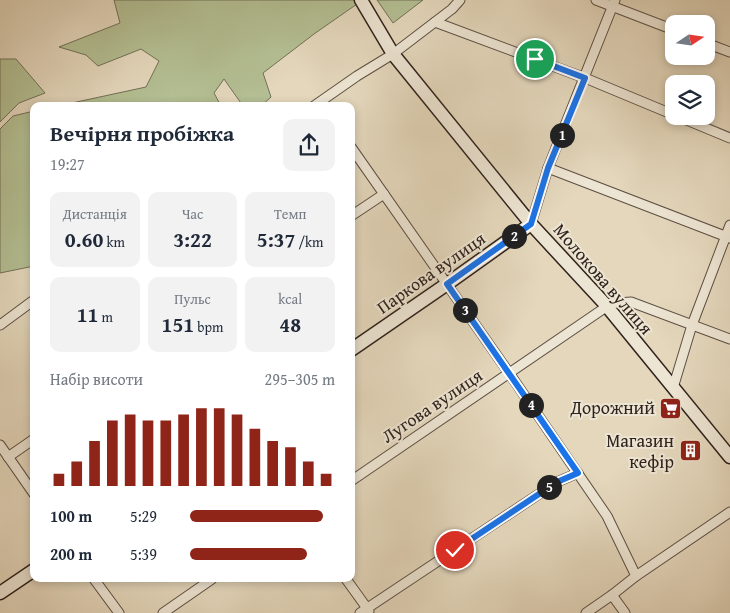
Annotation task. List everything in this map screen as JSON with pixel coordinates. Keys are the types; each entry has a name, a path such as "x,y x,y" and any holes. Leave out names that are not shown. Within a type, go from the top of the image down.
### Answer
{"street":[{"name":"Молокова вулиця","path":"361,0 393,54 531,224 606,306 730,457"},
{"path":"323,102 357,76 393,54 452,9 460,0"},
{"path":"596,0 614,3 665,26"},
{"path":"531,224 548,168 614,3"},
{"path":"435,22 585,78 665,112"},
{"path":"715,46 730,52"},
{"path":"698,125 730,138"},
{"path":"355,153 607,516 636,576"},
{"path":"548,168 728,237"},
{"path":"355,213 384,194"},
{"name":"Паркова вулиця","path":"355,347 531,224"},
{"path":"673,388 692,325 728,237 730,224"},
{"path":"606,306 631,302 730,339"},
{"path":"0,324 30,303"},
{"name":"Лугова вулиця","path":"355,478 606,306"},
{"path":"8,457 30,442"},
{"path":"0,445 30,488"},
{"path":"348,582 366,611 557,482 578,473"},
{"path":"586,613 636,576 730,512"},
{"path":"0,593 30,573"},
{"path":"96,582 118,613"},
{"path":"163,613 208,582"},
{"path":"612,595 625,613"}],"green space":[{"path":"114,0 354,0 357,4 263,73 271,97 265,102 240,102 224,79 214,93 219,102 77,102 146,87 159,61 141,49 98,66 86,55 59,47 120,23"},
{"path":"377,0 423,0 393,23"},
{"path":"0,59 16,59 45,93 19,103 0,122"},
{"path":"30,112 30,267 0,273 0,129 13,116"}],"place":[{"name":"Дорожний","path":"671,408"},
{"name":"Магазин кефір","path":"690,451"}],"route":[{"path":"455,550 557,482 578,473 447,284 531,224 548,168 585,78 535,59"}]}
